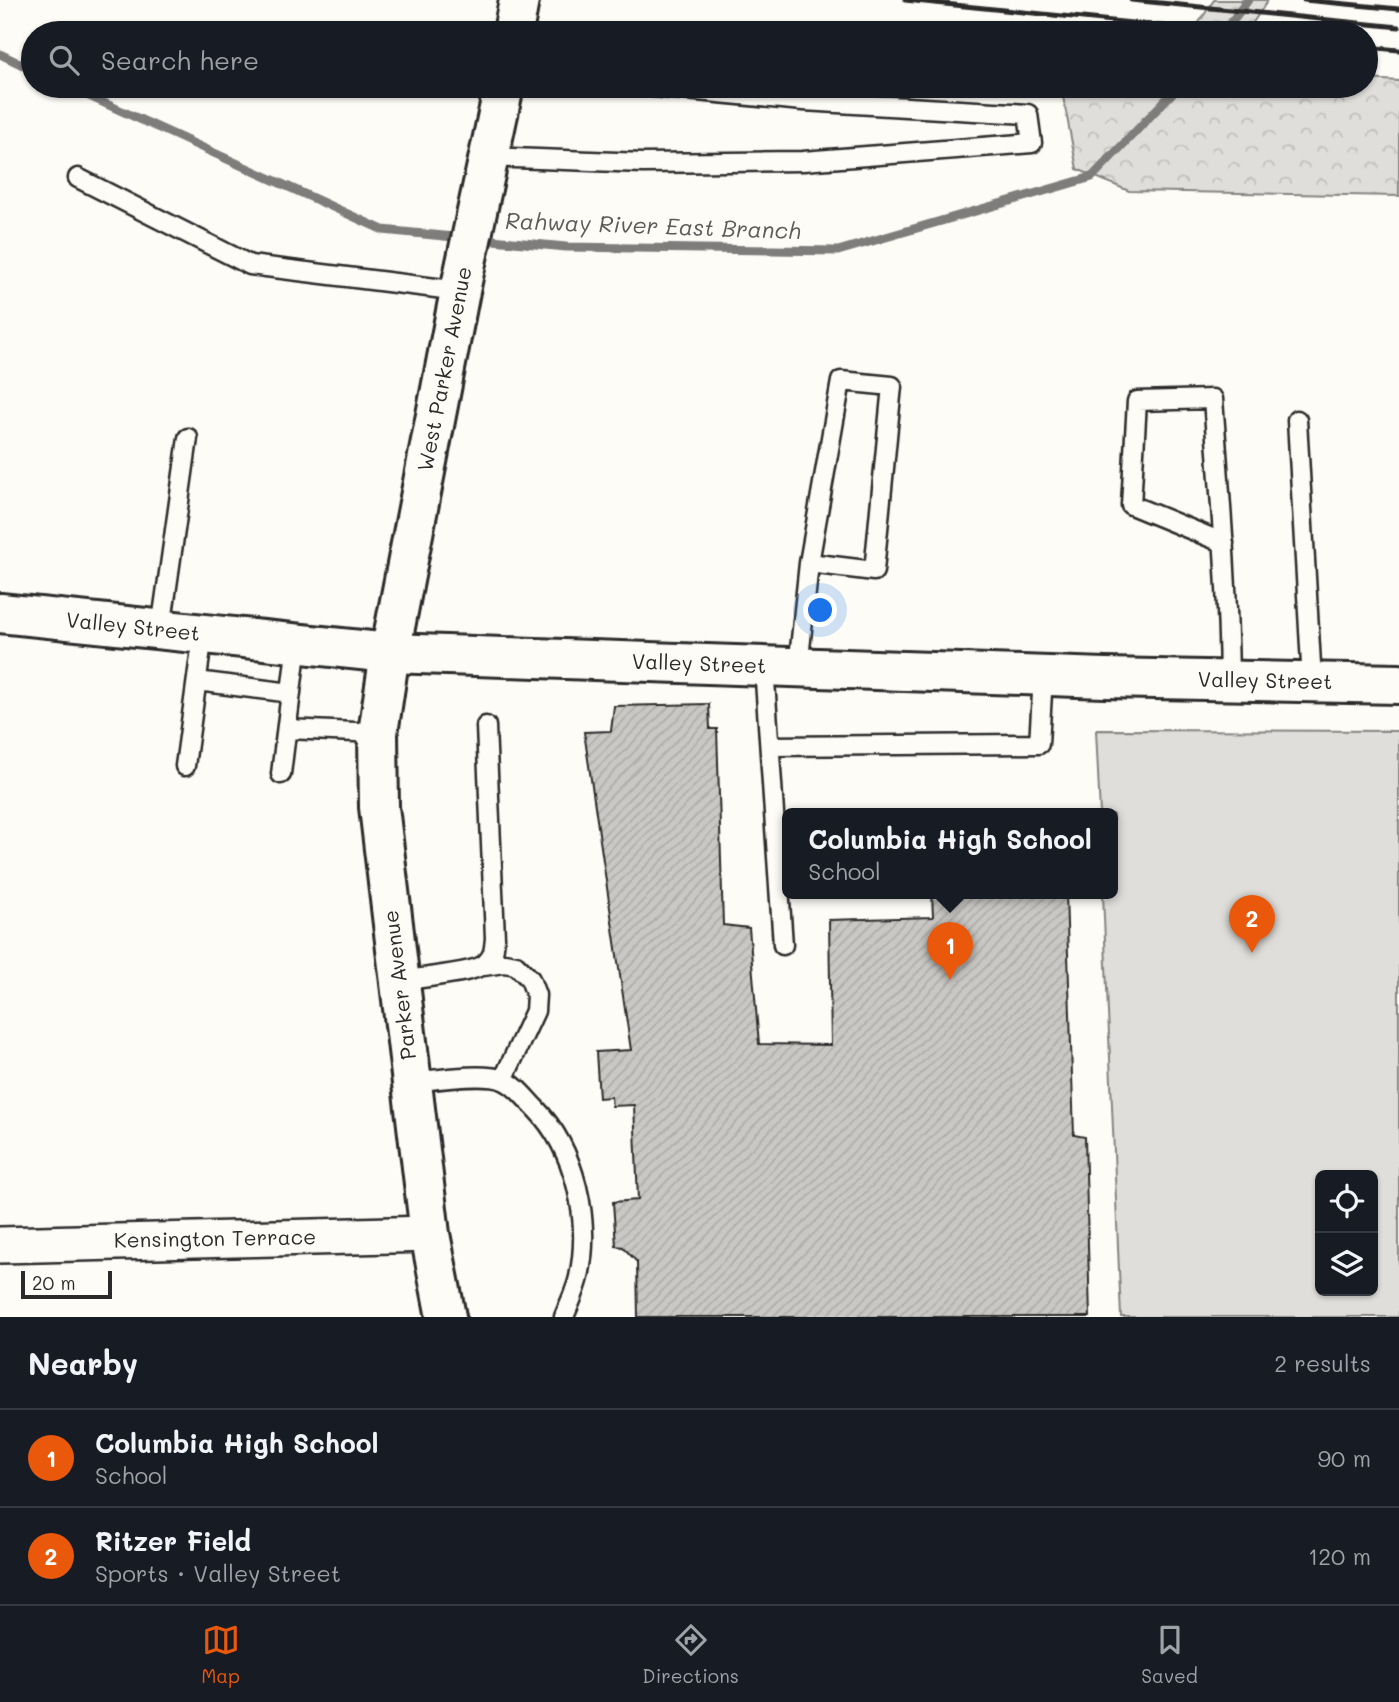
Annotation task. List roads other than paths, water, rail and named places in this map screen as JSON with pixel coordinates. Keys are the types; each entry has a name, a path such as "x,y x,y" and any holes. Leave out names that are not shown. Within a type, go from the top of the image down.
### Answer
{"main road":[{"path":"515,21 519,0"},
{"name":"West Parker Avenue","path":"390,653 460,291 501,98"},
{"name":"Valley Street","path":"0,613 390,653 1043,676 1399,684"},
{"name":"Parker Avenue","path":"390,653 379,733 379,807 430,1234 446,1317"}],"street":[{"name":"Kensington Terrace","path":"0,1245 430,1234"}],"lane":[{"path":"489,157 643,163 803,161 1031,143 1028,114 771,98"},
{"path":"78,178 250,265 460,291"},
{"path":"783,945 770,746 781,667 808,563 841,382 892,387 874,571 808,563"},
{"path":"1224,543 1132,505 1137,401 1213,399 1224,543 1229,681"},
{"path":"1297,420 1312,682"},
{"path":"160,629 188,438"},
{"path":"185,766 203,634"},
{"path":"281,774 297,643"},
{"path":"770,746 1039,744 1043,676"},
{"path":"197,681 291,694"},
{"path":"484,966 493,955 495,938 486,726"},
{"path":"287,729 379,733"},
{"path":"400,981 504,963 516,965 530,979 536,995 536,1011 503,1080"},
{"path":"412,1082 484,1077 503,1080 520,1093 550,1125 560,1143 582,1211 583,1254 579,1279 564,1317"}],"waterway":[{"name":"Rahway River East Branch","path":"1232,21 1248,0"},
{"name":"Rahway River East Branch","path":"0,54 21,64"},
{"name":"Rahway River East Branch","path":"93,98 383,230 464,238"},
{"name":"Rahway River East Branch","path":"482,239 566,247 838,251 1092,177 1168,98"}],"railway":[{"path":"905,0 1113,21"},
{"path":"1131,0 1339,21"},
{"path":"1304,0 1399,9"},
{"path":"1378,25 1399,27"},
{"path":"1378,48 1399,50"}],"place":[{"name":"Ritzer Field","path":"1252,953"},
{"name":"Columbia High School","path":"950,980"}]}
